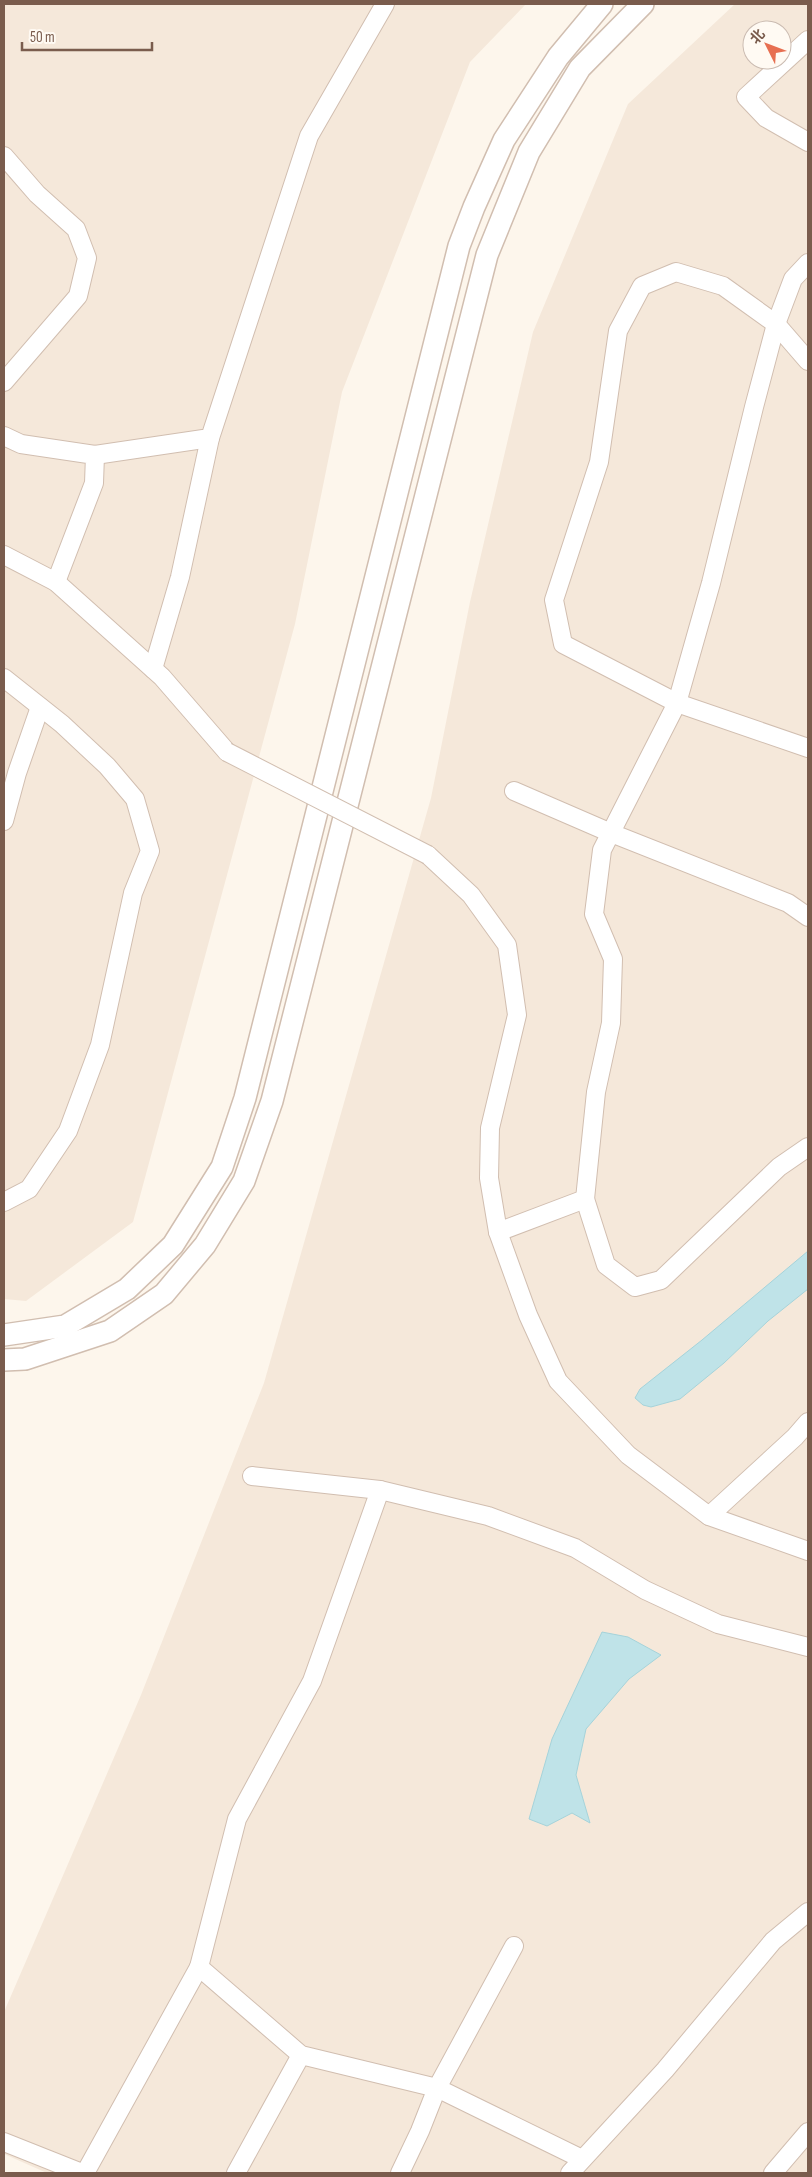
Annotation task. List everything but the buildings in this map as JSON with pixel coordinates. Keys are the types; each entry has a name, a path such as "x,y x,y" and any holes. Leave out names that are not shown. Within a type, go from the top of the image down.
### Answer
{"street":[{"path":"153,669 180,576 210,438 309,136 384,4"},
{"path":"4,1335 65,1326 127,1289 173,1245 222,1168 245,1098 459,246 504,140 558,56 602,4"},
{"path":"4,1360 25,1359 110,1331 164,1294 205,1245 244,1181 272,1101 487,255 529,152 580,68 643,4"},
{"path":"808,40 746,97 766,118 808,142"},
{"path":"4,156 37,194 76,229 87,258 78,296 4,382"},
{"path":"808,263 793,280 776,324 710,583 677,703 602,850 594,914 613,959 611,1023 596,1092 584,1199 606,1265 635,1287 661,1280 779,1167 808,1147"},
{"path":"808,361 776,324 723,286 676,272 642,286 618,331 599,462 554,600 563,644 677,703 808,748"},
{"path":"4,436 21,444 95,455 210,438"},
{"path":"56,582 94,483 95,455"},
{"path":"4,555 56,582 153,669 227,752 428,855 471,895 507,945 518,1015 490,1128 488,1178 498,1232 528,1315 558,1382 628,1455 708,1516 808,1551"},
{"path":"4,678 107,766 135,799 150,851 133,893 100,1045 68,1131 28,1189 4,1202"},
{"path":"4,821 17,773 40,707"},
{"path":"514,791 611,833 788,903 808,917"},
{"path":"498,1232 584,1199"},
{"path":"708,1516 801,1439 808,1422"},
{"path":"252,1476 380,1490 488,1516 575,1548 645,1590 718,1624 808,1647"},
{"path":"4,2142 83,2173 199,1967 237,1819 312,1681 380,1490"},
{"path":"570,2173 665,2070 773,1941 808,1912"},
{"path":"400,2173 438,2088 514,1946"},
{"path":"199,1967 301,2055 438,2088 582,2159"},
{"path":"236,2173 301,2055"},
{"path":"773,2173 808,2132"}],"shaded area":[{"path":"4,4 526,4 470,62 342,392 295,624 133,1222 26,1301 4,1299"},
{"path":"735,4 808,4 808,2173 47,2173 4,2154 4,2012 141,1695 264,1383 431,798 470,602 533,332 628,104"}],"water":[{"path":"808,1251 808,1289 768,1321 724,1363 680,1399 651,1407 643,1405 635,1398 640,1389"},
{"path":"602,1632 628,1637 661,1655 629,1679 586,1729 576,1775 590,1823 572,1813 547,1826 529,1819 552,1739"}]}
